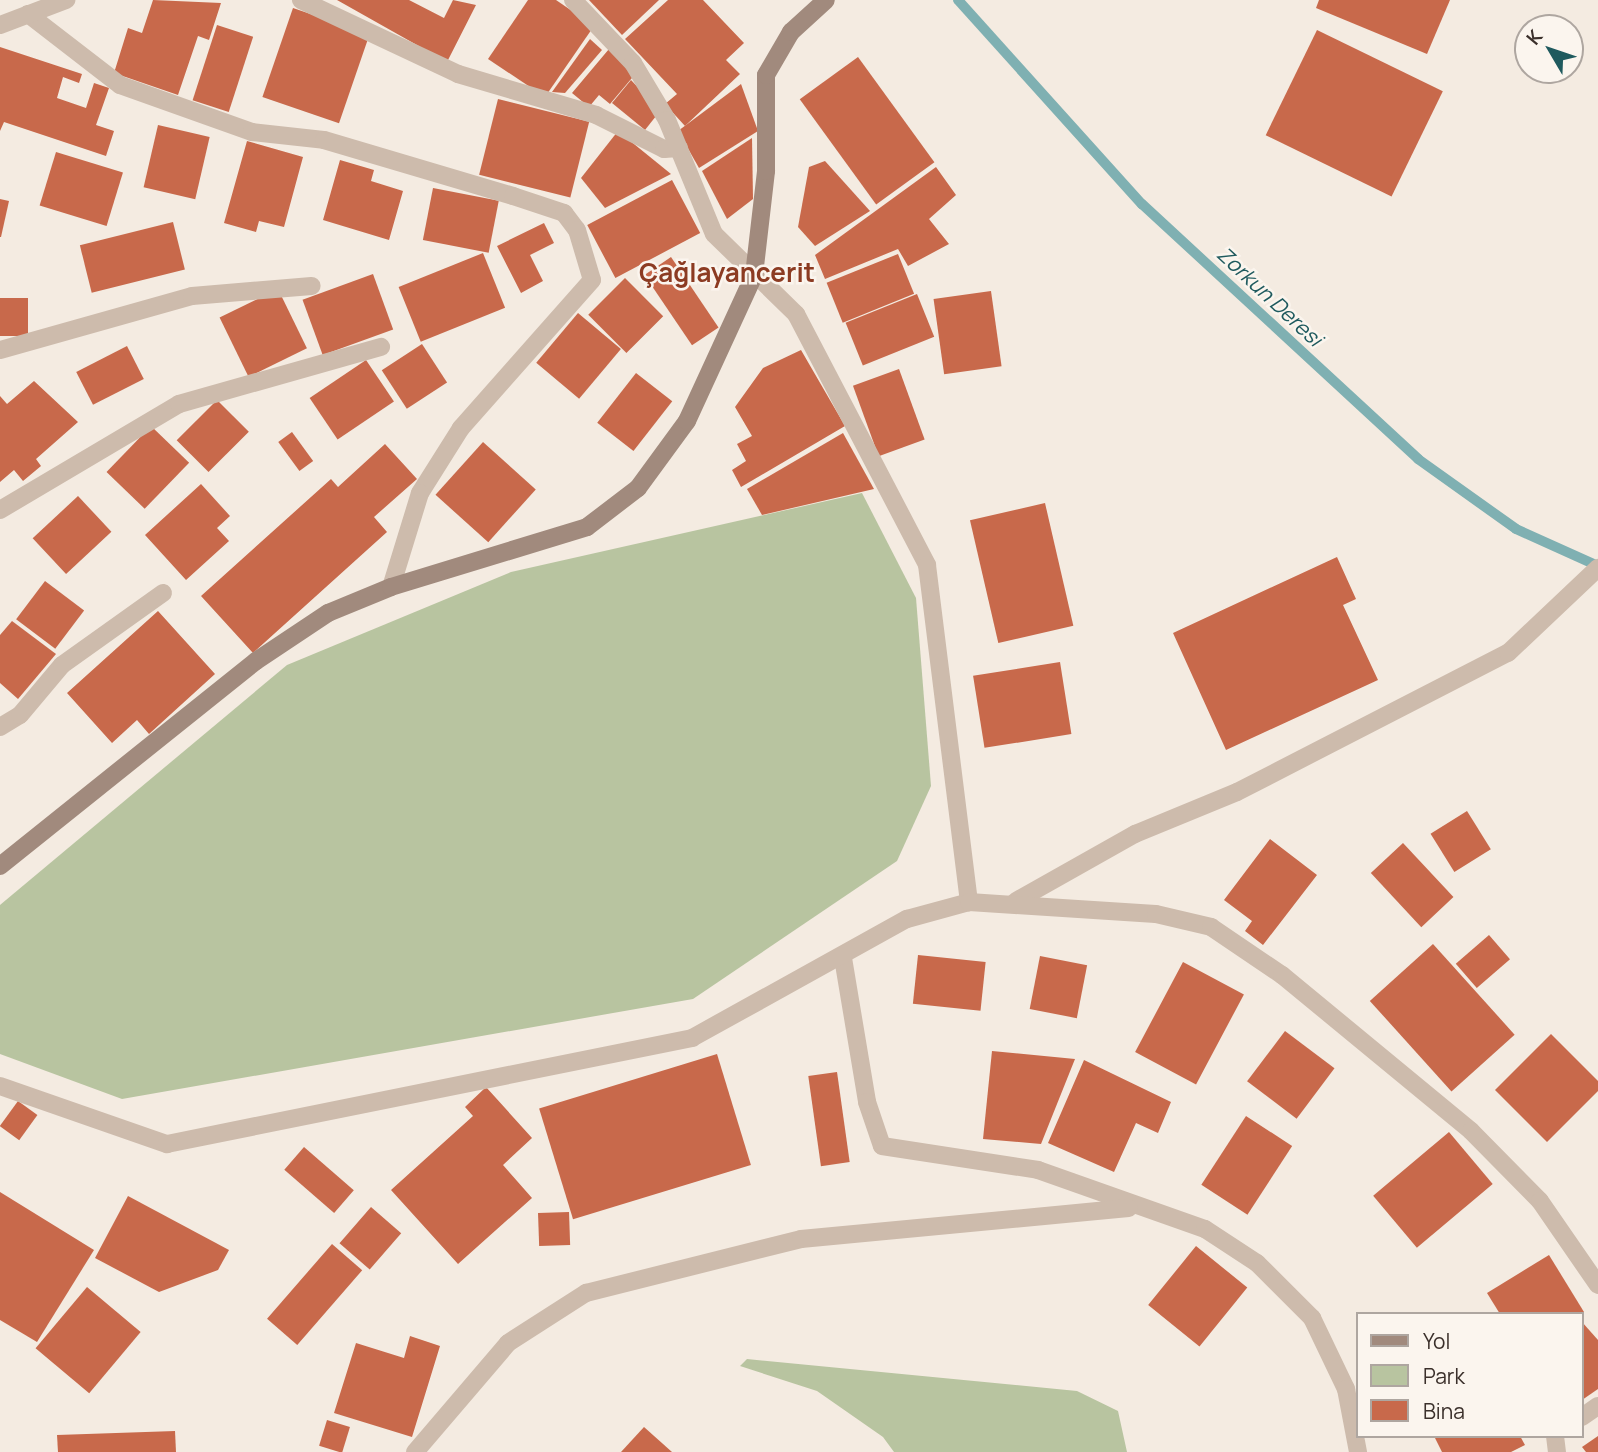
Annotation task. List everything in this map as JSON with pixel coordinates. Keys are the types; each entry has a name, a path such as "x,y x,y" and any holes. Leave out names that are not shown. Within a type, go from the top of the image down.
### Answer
{"main road":[{"path":"0,866 256,661 328,613 391,587 587,527 638,488 687,421 754,275 766,171 766,75 791,33 826,0"}],"street":[{"path":"0,25 66,0"},
{"path":"301,0 458,74 596,115 664,149 679,148"},
{"path":"573,0 633,63 679,148 714,234 796,314 927,565 969,902"},
{"path":"28,14 120,85 252,132 324,140 513,196 564,213 577,230 592,280 461,428 420,493 391,587"},
{"path":"0,350 192,296 312,286"},
{"path":"0,510 179,404 381,347"},
{"path":"1016,901 1135,834 1237,792 1508,653 1574,597 1598,568"},
{"path":"0,727 20,715 62,665 163,593"},
{"path":"0,1086 167,1144 691,1038 843,958 907,919 969,902 1016,901 1156,914 1211,927 1282,975 1471,1131 1540,1201 1598,1284"},
{"path":"843,958 867,1102 882,1146 1038,1170 1132,1208 1205,1229 1257,1263 1312,1318 1346,1389 1358,1452"},
{"path":"415,1452 508,1343 586,1293 802,1239 1132,1208"}],"green space":[{"path":"862,493 916,598 931,786 897,861 693,999 122,1099 0,1054 0,905 287,665 511,572"},
{"path":"747,1359 1077,1391 1118,1411 1127,1452 894,1452 883,1437 817,1391 740,1366"}],"building":[{"path":"153,0 221,3 209,40 198,36 178,95 114,73 128,28 142,33"},
{"path":"337,0 409,0 444,18 453,0 476,5 447,62"},
{"path":"528,0 556,0 594,26 545,97 488,59"},
{"path":"589,0 659,0 622,35"},
{"path":"668,0 703,0 744,43 726,60 740,74 685,126 665,104 677,94 625,39"},
{"path":"1319,0 1450,0 1427,54 1316,8"},
{"path":"293,8 370,34 339,123 262,97"},
{"path":"217,25 253,37 229,112 193,100"},
{"path":"1317,30 1443,91 1392,197 1266,135"},
{"path":"590,39 602,50 565,93 552,92"},
{"path":"0,47 82,74 79,83 63,77 57,98 86,108 94,83 109,88 96,125 114,131 106,156 4,122 0,131"},
{"path":"609,49 637,72 610,104 599,95 589,107 572,93"},
{"path":"858,57 934,162 876,204 800,99"},
{"path":"631,80 660,111 645,130 612,103"},
{"path":"741,84 758,131 699,168 678,131"},
{"path":"498,99 589,122 570,197 479,175"},
{"path":"158,125 210,137 195,199 144,187"},
{"path":"618,131 671,174 605,208 581,178"},
{"path":"752,138 753,199 727,219 702,171"},
{"path":"247,141 303,157 284,227 259,221 256,232 224,223"},
{"path":"56,152 123,172 107,226 40,206"},
{"path":"340,160 374,170 371,181 403,191 389,240 323,220"},
{"path":"825,161 870,211 815,246 798,227 809,167"},
{"path":"936,167 956,195 929,219 949,244 908,266 898,249 825,279 815,255"},
{"path":"672,180 700,233 615,278 587,225"},
{"path":"433,188 499,201 489,253 423,240"},
{"path":"0,199 9,201 1,237 0,237"},
{"path":"173,222 185,270 92,293 80,245"},
{"path":"544,223 554,243 530,255 543,281 521,293 497,246"},
{"path":"483,253 505,308 421,342 399,287"},
{"path":"898,254 914,294 843,323 827,283"},
{"path":"671,257 719,327 692,345 644,275"},
{"path":"373,274 393,329 323,355 303,300"},
{"path":"625,278 663,316 626,353 588,315"},
{"path":"278,289 307,348 249,377 220,317"},
{"path":"991,291 1002,366 944,374 934,299"},
{"path":"917,294 934,337 863,365 846,323"},
{"path":"0,298 28,298 28,336 0,336"},
{"path":"578,313 621,349 579,399 536,363"},
{"path":"422,344 447,383 407,409 382,370"},
{"path":"127,346 144,379 93,405 76,372"},
{"path":"801,350 845,426 741,487 732,470 746,461 737,444 752,436 735,407 763,368"},
{"path":"366,360 394,401 338,439 310,398"},
{"path":"899,369 925,439 879,456 853,386"},
{"path":"636,373 672,401 633,451 597,423"},
{"path":"34,381 78,422 36,459 41,466 23,481 14,470 0,482 0,396 7,404"},
{"path":"217,400 249,432 209,472 177,440"},
{"path":"151,426 189,463 145,509 107,472"},
{"path":"292,432 313,461 299,471 278,442"},
{"path":"843,433 874,489 762,515 747,489"},
{"path":"483,442 536,490 488,542 435,495"},
{"path":"385,444 417,479 374,517 387,532 253,653 201,596 331,479 338,487"},
{"path":"201,484 230,516 217,528 229,541 186,580 145,535"},
{"path":"78,496 111,532 66,574 33,538"},
{"path":"1045,503 1073,626 998,643 970,520"},
{"path":"1337,557 1356,599 1343,605 1378,680 1226,750 1173,633"},
{"path":"45,581 84,610 55,649 16,619"},
{"path":"158,611 215,674 149,734 137,720 112,743 67,693"},
{"path":"12,621 56,654 18,699 0,683 0,635"},
{"path":"1060,662 1071,734 985,748 973,676"},
{"path":"1467,811 1491,849 1454,872 1431,834"},
{"path":"1270,839 1317,875 1263,945 1245,931 1252,921 1224,900"},
{"path":"1403,843 1453,897 1421,927 1371,873"},
{"path":"1489,935 1510,959 1477,988 1456,964"},
{"path":"1433,944 1515,1035 1451,1092 1370,1001"},
{"path":"918,955 986,962 981,1011 913,1004"},
{"path":"1040,956 1087,965 1077,1018 1030,1009"},
{"path":"1183,962 1244,994 1196,1084 1135,1052"},
{"path":"1285,1031 1335,1068 1297,1119 1247,1081"},
{"path":"1551,1034 1598,1081 1598,1091 1547,1142 1495,1090"},
{"path":"992,1051 1075,1059 1041,1144 983,1139"},
{"path":"717,1054 751,1165 573,1219 539,1108"},
{"path":"1084,1060 1171,1102 1158,1133 1136,1123 1114,1172 1048,1143"},
{"path":"837,1072 850,1162 821,1166 808,1076"},
{"path":"486,1087 532,1138 503,1165 532,1198 458,1264 391,1190 473,1116 465,1107"},
{"path":"18,1101 37,1115 19,1140 0,1126"},
{"path":"1246,1116 1292,1146 1247,1215 1201,1185"},
{"path":"1449,1132 1493,1184 1417,1248 1373,1196"},
{"path":"304,1147 354,1190 334,1213 284,1170"},
{"path":"0,1192 94,1250 37,1342 0,1320"},
{"path":"128,1196 229,1250 218,1270 159,1292 95,1258"},
{"path":"371,1207 401,1233 370,1269 340,1243"},
{"path":"569,1212 570,1245 539,1246 538,1213"},
{"path":"332,1244 362,1270 297,1345 267,1319"},
{"path":"1196,1246 1247,1288 1199,1347 1148,1305"},
{"path":"1549,1255 1584,1312 1499,1312 1487,1293"},
{"path":"87,1287 141,1332 89,1393 36,1348"},
{"path":"1584,1324 1598,1340 1598,1389 1584,1399"},
{"path":"410,1336 440,1346 412,1437 334,1413 356,1343 404,1358"},
{"path":"327,1420 350,1427 342,1452 319,1446"},
{"path":"644,1427 672,1452 621,1452"},
{"path":"175,1431 176,1452 58,1452 57,1435"},
{"path":"1598,1436 1598,1452 1586,1452 1582,1447"},
{"path":"1435,1438 1521,1438 1525,1445 1511,1452 1442,1452"}],"waterway":[{"name":"Zorkun Deresi","path":"958,0 1142,204 1418,459 1516,529 1598,566"}],"district":[{"name":"Çağlayancerit","path":"727,273"}]}
